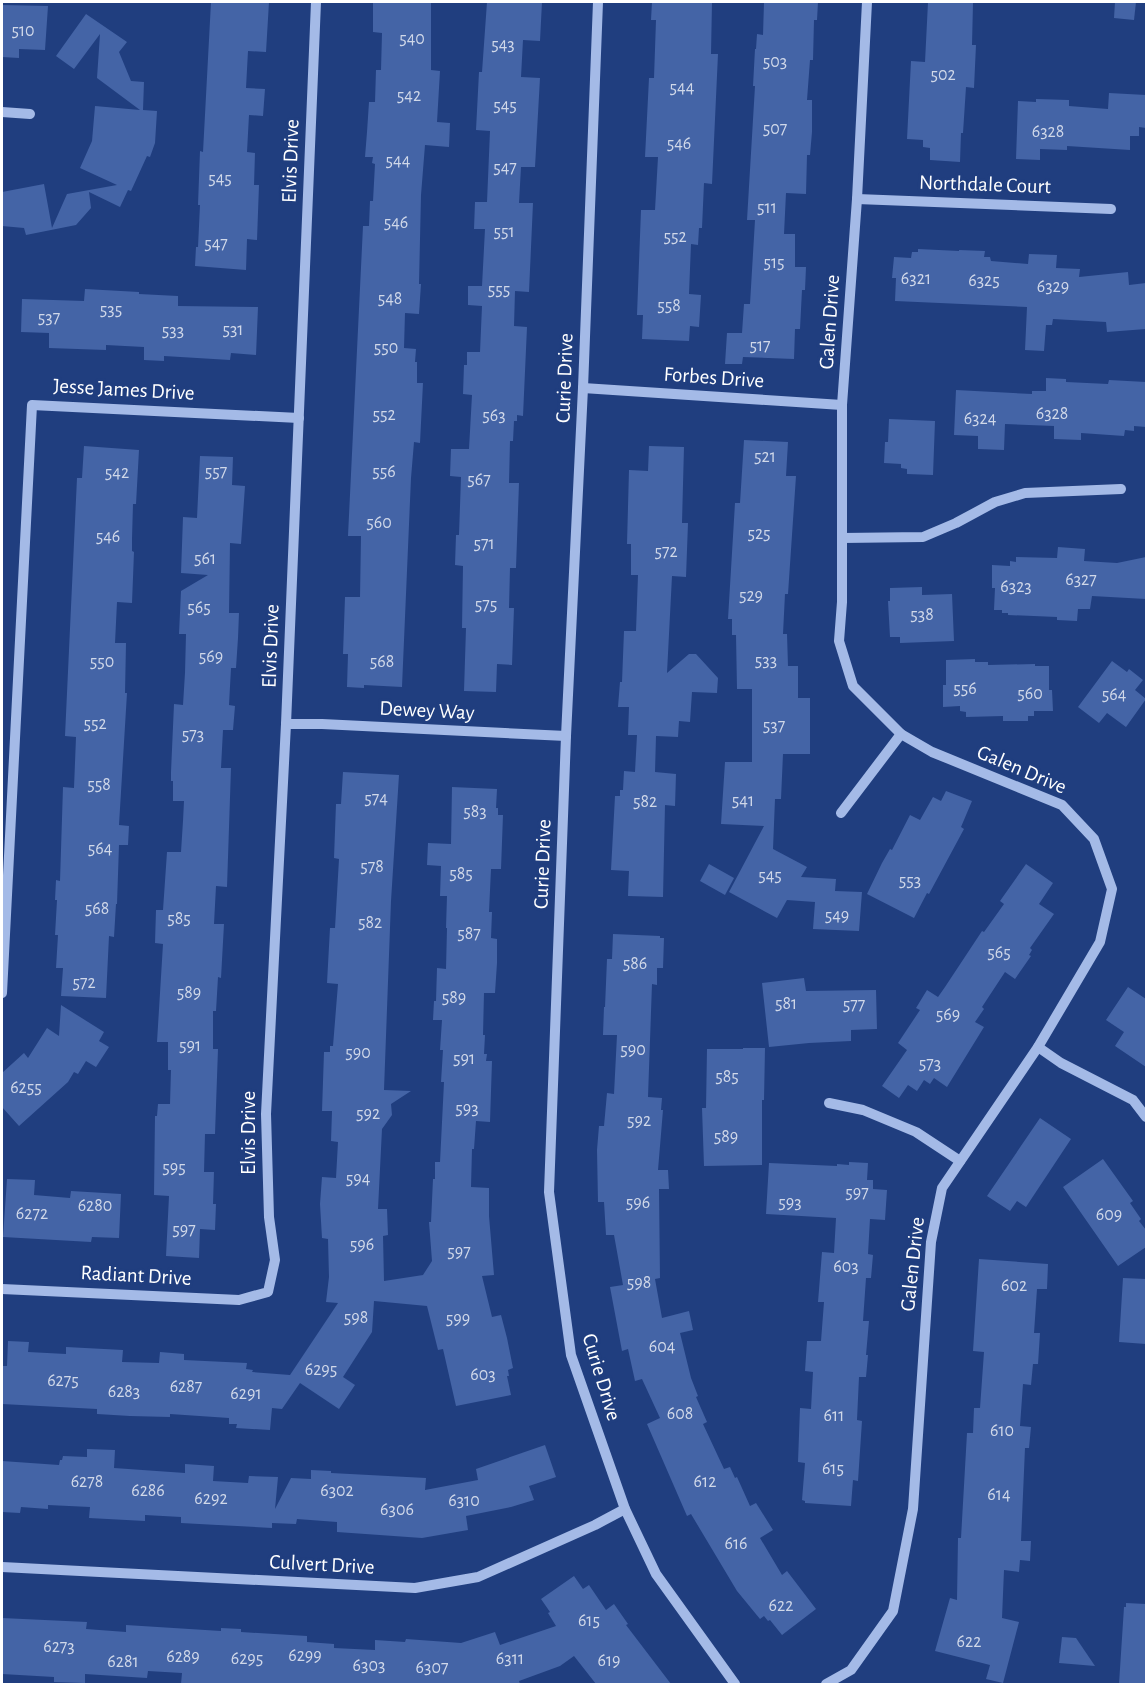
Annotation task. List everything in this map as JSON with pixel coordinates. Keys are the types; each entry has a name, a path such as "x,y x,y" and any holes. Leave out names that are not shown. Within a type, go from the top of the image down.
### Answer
{"street":[{"name":"Elvis Drive","path":"268,1292 275,1260 269,1217 266,1114 286,724 316,2"},
{"name":"Curie Drive","path":"598,2 549,1192 571,1355 625,1509 656,1574 735,1684"},
{"name":"Galen Drive","path":"826,1684 851,1670 893,1611 913,1509 931,1242 942,1188 1038,1047 1100,942 1113,889 1094,839 1062,805 932,752 901,734 853,686 839,641 842,602 842,405 857,199 867,2"},
{"path":"2,112 30,114"},
{"name":"Northdale Court","path":"857,199 1111,209"},
{"name":"Forbes Drive","path":"583,388 842,405"},
{"name":"Jesse James Drive","path":"2,993 32,405 299,418"},
{"path":"842,538 923,537 956,523 995,502 1025,492 1121,489"},
{"name":"Dewey Way","path":"286,724 566,736"},
{"path":"841,813 901,734"},
{"path":"1038,1047 1061,1063 1133,1100 1146,1117"},
{"path":"829,1103 863,1110 916,1132 960,1161"},
{"name":"Radiant Drive","path":"2,1288 239,1300 268,1292"},
{"name":"Culvert Drive","path":"2,1567 415,1588 478,1577 595,1525 625,1509"}],"building":[{"path":"211,2 269,2 266,52 248,51 246,88 265,89 263,116 249,115 247,152 255,153 254,185 259,185 257,240 247,239 246,270 195,266 200,205 198,205 200,151 203,152"},
{"path":"373,2 431,2 431,70 440,71 437,122 450,123 449,147 425,145 421,195 419,314 405,313 404,348 416,349 417,383 423,383 420,443 414,442 411,478 402,687 364,685 364,688 347,687 348,654 343,654 345,597 360,597 361,536 348,536 363,226 369,226 375,164 372,163 373,157 365,157 369,102 375,102 376,70 381,70 382,33 373,32"},
{"path":"487,2 542,2 540,41 523,40 521,77 540,78 535,167 521,167 519,203 533,203 529,292 515,291 514,326 527,327 523,416 517,415 517,421 514,421 513,441 510,441 509,483 519,483 516,568 510,568 509,608 514,608 512,665 497,664 496,692 464,691 466,628 462,628 463,566 455,565 456,535 459,535 461,477 450,476 451,449 469,449 472,395 463,394 467,352 480,352 482,306 468,305 468,286 482,286 485,229 474,229 475,202 487,202 490,131 476,130 479,72 482,72"},
{"path":"652,2 712,2 711,54 718,54 712,184 704,183 702,228 699,228 698,245 691,244 689,294 701,295 699,327 690,326 689,341 642,339 643,315 637,315 641,210 655,210 658,157 645,157 649,78 654,78 656,20 651,20"},
{"path":"764,2 818,2 817,20 814,20 813,60 810,60 807,100 812,100 812,132 810,155 807,155 806,194 786,193 784,234 795,234 795,267 806,267 805,290 802,290 800,329 795,329 794,359 743,357 742,364 725,364 727,333 742,333 744,304 750,304 755,220 747,220 755,86 753,86 757,34 763,35"},
{"path":"928,2 973,3 972,45 976,45 974,88 966,87 960,162 930,160 930,148 923,147 923,140 907,139 911,61 925,62"},
{"path":"1115,2 1136,2 1134,20 1114,18"},
{"path":"2,5 48,6 45,50 19,49 19,58 2,57"},
{"path":"86,14 127,42 119,52 131,81 144,82 143,110 157,111 155,143 150,157 147,156 131,191 128,190 120,207 89,192 91,208 76,225 26,235 24,228 2,226 2,192 44,184 52,228 67,194 117,185 80,168 92,141 95,106 140,110 97,78 100,34 74,69 56,56"},
{"path":"1109,93 1146,95 1146,128 1139,127 1139,136 1130,136 1130,150 1067,146 1067,150 1040,149 1040,160 1016,159 1018,101 1069,100 1069,106 1108,109"},
{"path":"918,249 985,251 984,257 990,257 991,261 1028,264 1029,254 1057,255 1056,268 1080,269 1079,277 1128,272 1129,285 1146,283 1146,329 1107,332 1106,322 1053,319 1052,325 1046,325 1044,351 1025,350 1027,307 895,301 896,278 892,278 894,257 911,258 912,252 918,252"},
{"path":"85,289 178,296 178,306 258,307 256,355 231,353 230,360 164,356 164,361 144,360 144,347 106,345 106,350 49,348 49,333 21,332 22,299 84,301"},
{"path":"1046,378 1066,379 1066,382 1108,384 1109,380 1146,382 1146,427 1134,426 1134,431 1125,430 1124,436 1081,433 1081,440 1054,439 1054,426 1005,424 1004,450 978,449 978,436 954,435 956,390 1032,394 1032,391 1046,391"},
{"path":"889,419 935,421 933,475 907,474 907,469 901,468 901,464 884,463"},
{"path":"744,440 788,442 786,476 796,476 783,634 787,634 788,666 798,666 798,698 810,698 810,754 783,754 781,799 775,799 773,849 807,867 801,877 836,879 835,891 862,892 859,931 813,929 815,902 787,900 777,918 729,892 764,826 721,824 725,762 752,762 752,689 737,689 736,635 732,635 732,619 728,619 735,503 740,503"},
{"path":"84,446 139,450 136,504 133,504 132,603 117,602 115,643 126,643 125,693 127,693 119,825 129,826 128,845 119,845 117,904 114,937 109,936 106,998 61,996 63,968 56,968 58,935 55,935 57,900 55,900 56,880 60,881 63,787 74,788 76,737 65,736 77,478 82,478"},
{"path":"649,446 684,447 682,523 688,523 686,577 672,576 667,673 689,654 696,654 718,678 717,693 692,692 690,722 679,721 678,737 656,736 655,772 676,774 675,806 665,805 663,897 628,896 629,871 611,870 615,796 620,796 620,790 623,790 624,771 635,772 637,735 628,735 629,707 618,707 620,682 622,682 624,631 636,631 638,575 631,575 631,544 627,544 629,470 648,471"},
{"path":"200,456 233,457 232,485 245,486 241,544 230,543 229,613 239,613 238,638 236,668 231,668 229,705 235,706 233,730 223,730 221,768 231,768 227,887 216,886 214,924 224,924 221,978 218,977 216,1011 213,1011 213,1049 218,1049 215,1134 205,1134 204,1172 214,1172 215,1230 200,1229 199,1258 166,1256 169,1196 154,1195 155,1116 157,1116 158,1104 170,1104 171,1070 168,1070 168,1042 157,1042 163,944 155,943 156,910 163,910 167,852 181,852 184,801 173,801 171,772 174,704 183,705 185,673 186,634 179,634 181,591 208,575 181,573 183,517 197,518"},
{"path":"1058,547 1085,549 1084,561 1117,563 1146,557 1146,599 1092,596 1090,609 1078,609 1077,621 1057,620 1057,617 1008,615 1008,613 1002,613 1002,610 994,610 995,588 992,588 992,565 1010,566 1010,561 1016,562 1016,557 1057,558"},
{"path":"922,587 922,595 952,594 954,641 900,643 900,637 890,637 888,601 890,601 890,588"},
{"path":"975,659 975,662 988,662 988,665 1049,666 1049,690 1052,690 1053,711 1034,711 1034,716 1028,716 1028,721 1003,721 1003,716 966,717 966,712 960,711 960,706 943,707 946,660"},
{"path":"1112,661 1127,672 1129,669 1143,680 1135,690 1146,699 1126,727 1107,713 1099,723 1078,707"},
{"path":"343,772 399,775 391,901 384,1090 411,1091 391,1104 392,1115 382,1129 378,1209 387,1209 388,1235 383,1236 384,1281 423,1275 432,1261 429,1222 431,1222 435,1162 440,1162 444,1082 441,1082 442,1020 433,1020 437,968 446,969 447,896 440,896 441,866 427,865 428,843 451,844 452,787 497,789 496,808 498,808 498,815 503,815 501,869 491,869 489,912 492,912 491,938 497,939 497,963 495,993 484,993 483,1035 485,1035 486,1061 492,1061 490,1122 476,1121 474,1149 472,1149 471,1187 489,1188 494,1275 482,1276 492,1317 501,1315 507,1338 513,1368 508,1370 509,1376 507,1376 511,1395 456,1406 443,1349 438,1350 427,1306 374,1301 372,1332 343,1377 355,1385 339,1409 300,1383 282,1409 272,1408 270,1430 236,1428 237,1424 229,1424 229,1418 170,1414 170,1417 97,1414 97,1409 2,1404 2,1366 7,1366 8,1341 29,1342 28,1352 66,1354 66,1347 123,1350 122,1362 159,1363 160,1352 184,1354 184,1360 247,1363 246,1369 253,1370 252,1372 290,1375 338,1303 326,1302 329,1277 328,1239 322,1238 320,1204 322,1177 336,1178 338,1142 331,1141 332,1111 322,1111 324,1052 330,1052 330,1046 333,1046 338,984 327,983 330,928 335,928 339,859 334,858 336,804 341,804"},
{"path":"946,791 972,801 961,827 964,829 914,918 867,894 910,815 920,820 933,797 941,801"},
{"path":"709,864 734,878 725,895 700,881"},
{"path":"1026,864 1053,883 1039,904 1054,914 1030,948 1032,950 1029,955 1031,956 1015,979 1005,972 982,1007 984,1009 975,1022 984,1027 947,1087 934,1078 930,1084 924,1080 917,1091 908,1085 899,1098 882,1086 907,1050 898,1043 920,1010 916,1008 927,990 938,997 982,931 984,932 1004,904 1000,901"},
{"path":"613,934 664,938 663,968 657,968 657,985 652,984 648,1097 662,1098 658,1170 668,1170 669,1189 659,1189 660,1278 655,1279 662,1318 689,1311 693,1330 680,1333 698,1396 696,1397 707,1422 703,1424 724,1469 730,1467 750,1506 756,1503 773,1530 760,1538 782,1575 787,1571 816,1609 782,1635 770,1620 768,1621 764,1616 760,1619 737,1591 691,1514 687,1516 647,1424 660,1418 642,1379 635,1381 628,1349 622,1351 610,1287 623,1285 614,1235 606,1235 604,1202 598,1202 599,1126 604,1126 607,1093 614,1094 617,1035 603,1035 607,959 612,959"},
{"path":"804,978 806,991 876,990 877,1029 851,1030 851,1041 769,1047 762,983"},
{"path":"1128,987 1146,999 1146,1067 1115,1046 1124,1032 1106,1020"},
{"path":"61,1005 104,1032 99,1041 109,1047 96,1067 86,1061 78,1074 74,1072 68,1082 19,1126 2,1107 2,1073 24,1053 28,1058 47,1028 59,1036"},
{"path":"765,1048 762,1165 704,1166 702,1108 706,1108 707,1049"},
{"path":"1040,1118 1071,1139 1026,1207 1017,1201 1010,1211 987,1196"},
{"path":"1103,1159 1133,1201 1130,1203 1146,1230 1146,1247 1118,1266 1063,1187"},
{"path":"849,1162 868,1163 867,1180 873,1180 873,1189 887,1190 885,1220 870,1219 868,1254 873,1255 871,1278 866,1278 863,1321 869,1321 866,1355 868,1355 866,1377 859,1377 857,1420 862,1421 858,1481 853,1480 851,1506 805,1503 802,1500 805,1463 798,1462 800,1408 811,1409 813,1372 805,1371 807,1341 821,1341 824,1302 818,1302 822,1252 834,1253 836,1218 766,1214 769,1163 837,1166 837,1164 849,1165"},
{"path":"7,1179 35,1180 34,1195 70,1198 71,1191 121,1194 119,1238 92,1237 91,1242 3,1237"},
{"path":"979,1259 1048,1264 1047,1289 1037,1289 1034,1333 1040,1333 1038,1364 1033,1364 1031,1385 1023,1384 1020,1426 1031,1427 1029,1448 1025,1448 1021,1541 1031,1541 1030,1561 1020,1560 1019,1572 1004,1570 1002,1618 1019,1622 1003,1683 986,1679 990,1665 935,1651 950,1598 957,1600 958,1538 961,1538 967,1433 973,1433 974,1408 980,1408 984,1352 973,1351"},
{"path":"1123,1278 1146,1279 1146,1344 1119,1342"},
{"path":"545,1445 556,1477 529,1486 534,1500 466,1516 468,1530 422,1538 337,1532 337,1522 297,1519 296,1524 272,1523 272,1528 181,1523 181,1517 145,1515 145,1521 89,1518 90,1507 48,1505 48,1509 21,1507 20,1513 2,1512 2,1461 59,1465 63,1456 87,1457 87,1449 115,1450 114,1468 185,1473 185,1464 214,1466 213,1481 248,1483 249,1476 278,1477 275,1509 291,1478 311,1479 311,1470 426,1478 425,1490 478,1480 476,1469"},
{"path":"574,1576 583,1589 589,1585 606,1610 614,1604 628,1624 626,1625 671,1684 596,1684 574,1656 560,1666 519,1681 520,1684 181,1684 182,1673 148,1671 147,1678 85,1674 85,1683 54,1682 54,1677 2,1674 2,1618 87,1622 86,1629 126,1632 126,1625 221,1631 221,1628 241,1629 241,1632 307,1636 307,1642 334,1644 334,1648 375,1650 375,1640 405,1642 406,1639 461,1643 495,1632 500,1645 556,1626 541,1599"},
{"path":"1126,1603 1146,1604 1146,1684 1119,1684"},
{"path":"1062,1637 1076,1638 1095,1666 1059,1663"}]}
